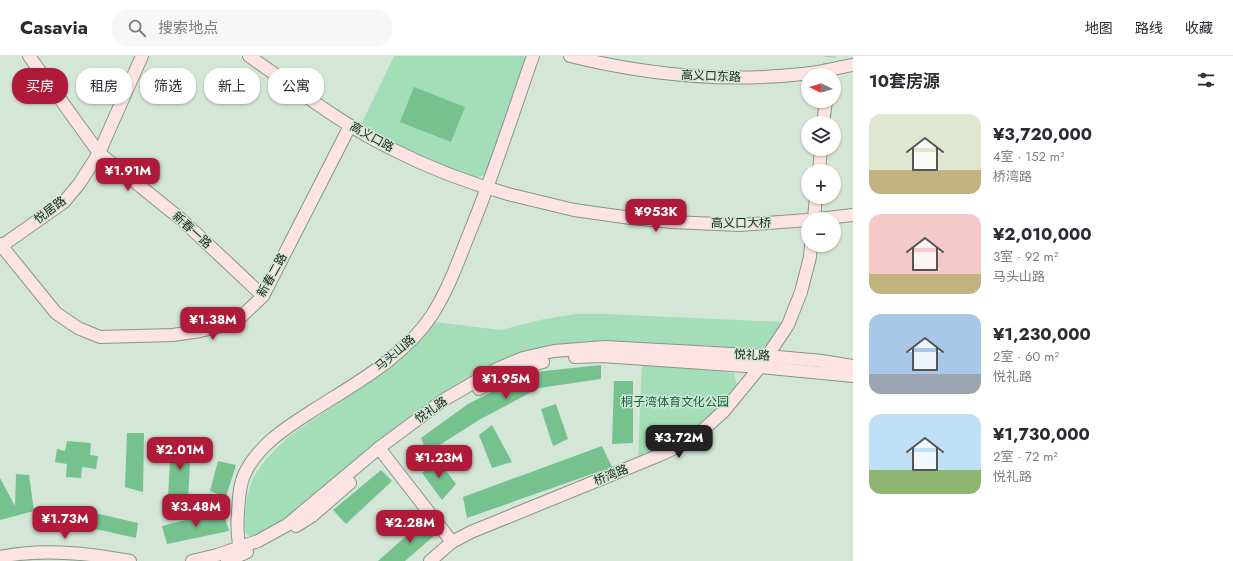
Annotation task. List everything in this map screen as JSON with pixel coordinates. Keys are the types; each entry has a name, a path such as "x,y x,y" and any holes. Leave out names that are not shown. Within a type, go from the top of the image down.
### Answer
{"street":[{"name":"新春一路","path":"29,56 99,153 182,220 263,296"},
{"name":"悦居路","path":"0,245 64,202 80,184 99,153 142,56"},
{"name":"高义口路","path":"249,56 350,126 392,149 435,168 508,194"},
{"name":"马头山路","path":"242,554 238,517 239,494 245,474 258,452 282,430 383,364 414,338 432,315 451,279 488,188 533,56"},
{"name":"高义口东路","path":"570,56 635,70 698,77 740,78 803,74 853,65"},
{"name":"新春二路","path":"0,245 56,312 78,328 100,337 172,335 200,332 222,326 242,316 263,296 350,126"},
{"name":"高义口大桥","path":"508,194 574,210 672,222 740,225 801,221"},
{"path":"841,216 853,214"},
{"name":"桥湾路","path":"430,561 452,542 471,532 660,456 684,444 703,430 724,411 760,367 788,325 801,292 810,252"},
{"name":"悦礼路","path":"227,561 278,538 312,516 381,451 442,401 497,369 523,358 554,351 605,347 767,356 796,365"},
{"name":"悦礼路","path":"381,451 446,408 502,376 527,366 554,358 602,356 760,367 796,365"},
{"path":"796,365 853,366"},
{"path":"796,365 853,376"},
{"path":"381,451 452,542"},
{"path":"0,551 32,546 62,552 130,561"},
{"path":"0,557 10,554 62,552"},
{"name":"悦礼路","path":"192,561 217,555 242,554"}],"green space":[{"path":"394,56 524,56 526,60 486,174 477,178 436,164 394,145 361,125"},
{"path":"575,314 782,322 772,341 762,348 704,345 689,349 553,349 438,399 375,444 288,516 271,528 251,537 246,534 244,520 247,496 253,478 266,459 287,438 388,368 420,341 434,322 501,330 540,320"},
{"name":"桐子湾体育文化公园","path":"642,362 671,363 680,367 734,373 737,386 712,415 698,428 677,442 638,461"}],"building":[{"path":"414,87 465,107 451,142 400,122"},
{"path":"601,365 601,379 539,388 479,420 427,453 421,438 468,404 514,380 535,372"},
{"path":"614,381 633,381 633,443 612,444"},
{"path":"556,404 568,439 553,446 541,409"},
{"path":"492,425 512,462 492,468 479,435"},
{"path":"127,433 144,433 143,492 125,487"},
{"path":"67,441 91,443 90,455 98,456 96,469 82,467 81,478 66,477 67,464 55,462 57,449 65,451"},
{"path":"171,441 191,442 188,502 168,498"},
{"path":"602,446 612,467 467,518 463,497"},
{"path":"437,459 456,484 442,500 422,473"},
{"path":"218,461 236,465 226,497 210,491"},
{"path":"381,470 392,481 346,524 333,510"},
{"path":"16,474 29,475 34,511 0,520 0,478 15,506"},
{"path":"73,508 138,523 136,538 69,523"},
{"path":"223,511 229,531 167,544 162,526"},
{"path":"423,521 436,534 405,561 378,561"}],"tunnel":[{"path":"829,68 830,56"}]}
